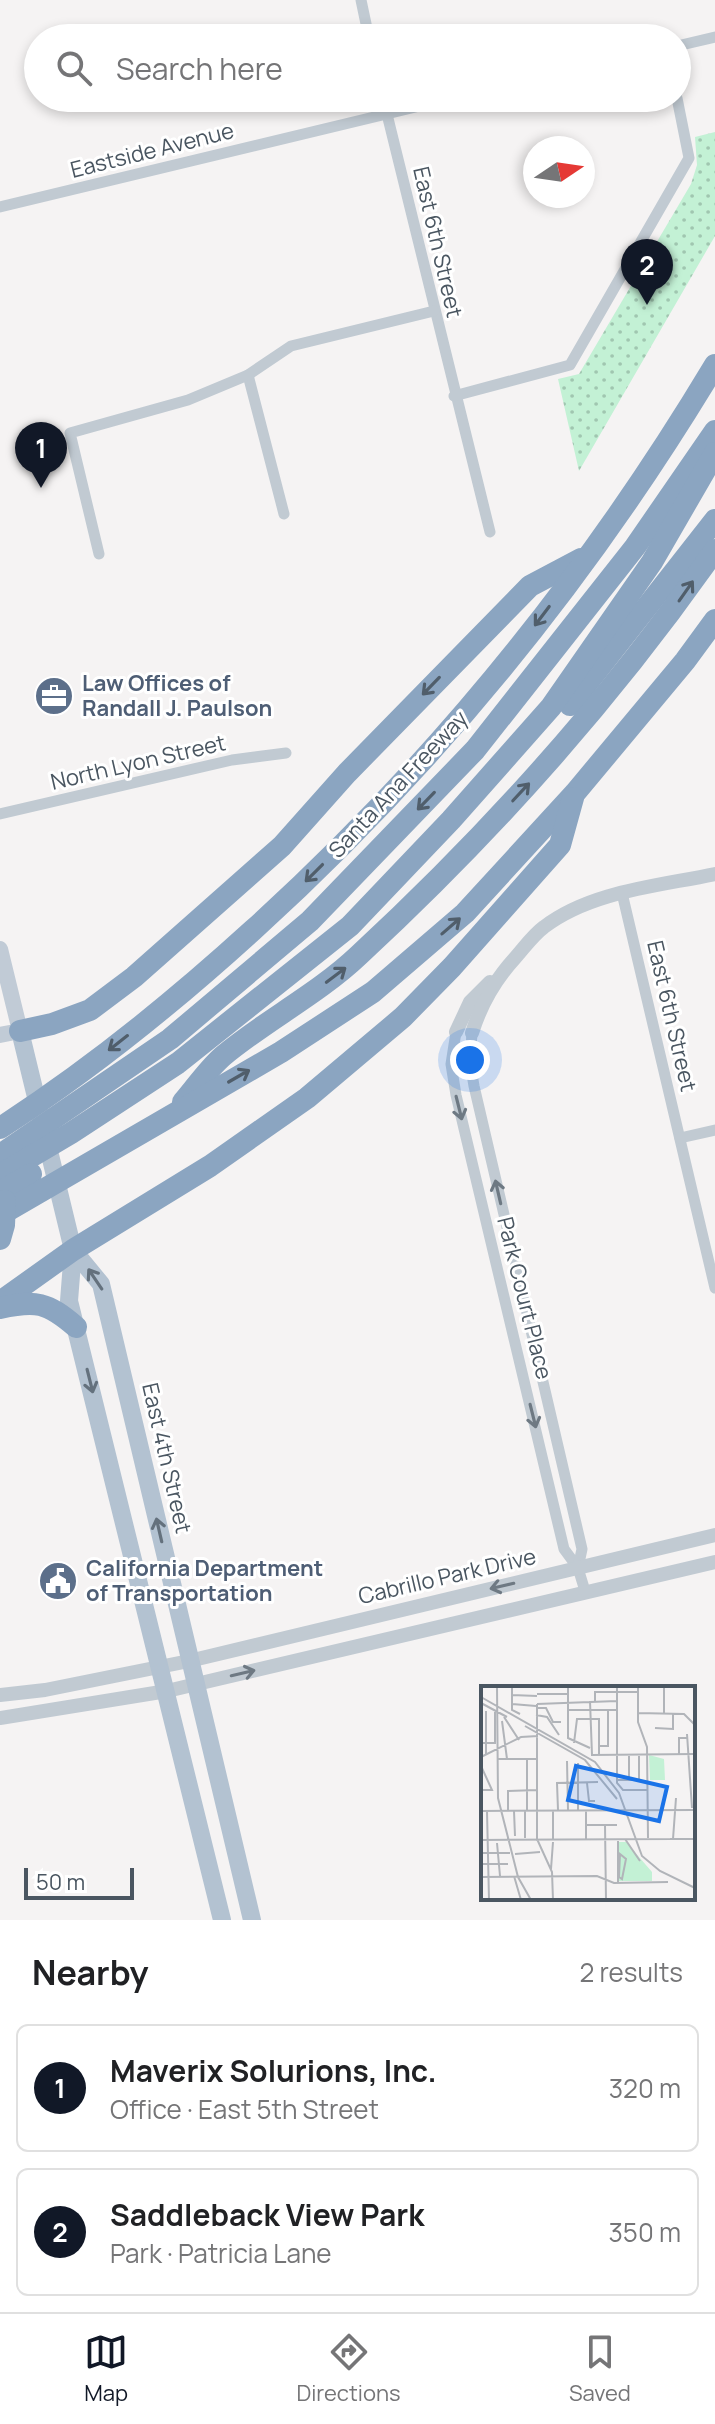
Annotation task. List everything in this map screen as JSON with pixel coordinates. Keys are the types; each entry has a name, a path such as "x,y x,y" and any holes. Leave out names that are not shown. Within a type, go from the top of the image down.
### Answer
{"highway":[{"name":"Santa Ana Freeway","path":"0,1128 55,1093 196,981 294,892 407,779 493,680 589,554 686,413 715,365"},
{"name":"Santa Ana Freeway","path":"0,1155 170,1039 310,921 475,750 635,547 715,431"},
{"path":"0,1175 178,1063 350,926 556,711 652,562 715,453"},
{"path":"0,1192 81,1145 186,1071 283,997 358,931 464,826 715,520"},
{"path":"172,1115 221,1058 344,969 435,886 548,764 658,631 715,550"},
{"path":"10,1033 52,1024 90,1010 134,977 282,846 347,773 530,586 589,554"},
{"path":"0,1215 281,1052 373,992 465,913 575,793 685,661 715,620"},
{"path":"0,1305 73,1250 210,1166 307,1098 403,1017 472,946 560,845 575,793"},
{"path":"0,1168 5,1200 0,1239"},
{"path":"0,1305 40,1303 76,1327"}],"main road":[{"name":"East 4th Street","path":"0,949 10,1033 29,1066 73,1250 69,1301 222,1920"},
{"name":"East 4th Street","path":"73,1250 101,1284 252,1920"}],"street":[{"path":"361,0 366,24"},
{"path":"691,43 715,37"},
{"name":"Eastside Avenue","path":"0,207 395,112"},
{"path":"490,532 454,396 570,365 689,158 680,112"},
{"name":"East 6th Street","path":"387,114 454,396"},
{"path":"99,554 70,433 188,400 248,375 291,346 434,311"},
{"path":"248,375 284,514"},
{"name":"North Lyon Street","path":"0,814 232,760 286,753"},
{"path":"472,1033 478,1014 497,978 543,927 574,909 622,893 715,874"},
{"name":"East 6th Street","path":"622,893 715,1288"},
{"path":"456,1032 470,1002 483,987 497,978"},
{"name":"Park Court Place","path":"456,1032 451,1064 456,1095 564,1549 578,1568 585,1591"},
{"name":"Park Court Place","path":"472,1033 470,1062 474,1086 582,1549 578,1568"},
{"path":"680,1138 715,1130"},
{"name":"Cabrillo Park Drive","path":"0,1695 45,1690 189,1661 715,1535"},
{"name":"Cabrillo Park Drive","path":"0,1718 167,1691 715,1562"}],"green space":[{"path":"715,132 715,236 579,471 558,379 579,374 691,184 697,165 695,137"}],"place":[{"name":"Saddleback View Park","path":"647,305"},
{"name":"Maverix Solurions, Inc.","path":"41,488"},
{"name":"Law Offices of Randall J. Paulson","path":"54,696"},
{"name":"California Department of Transportation","path":"58,1581"}]}
